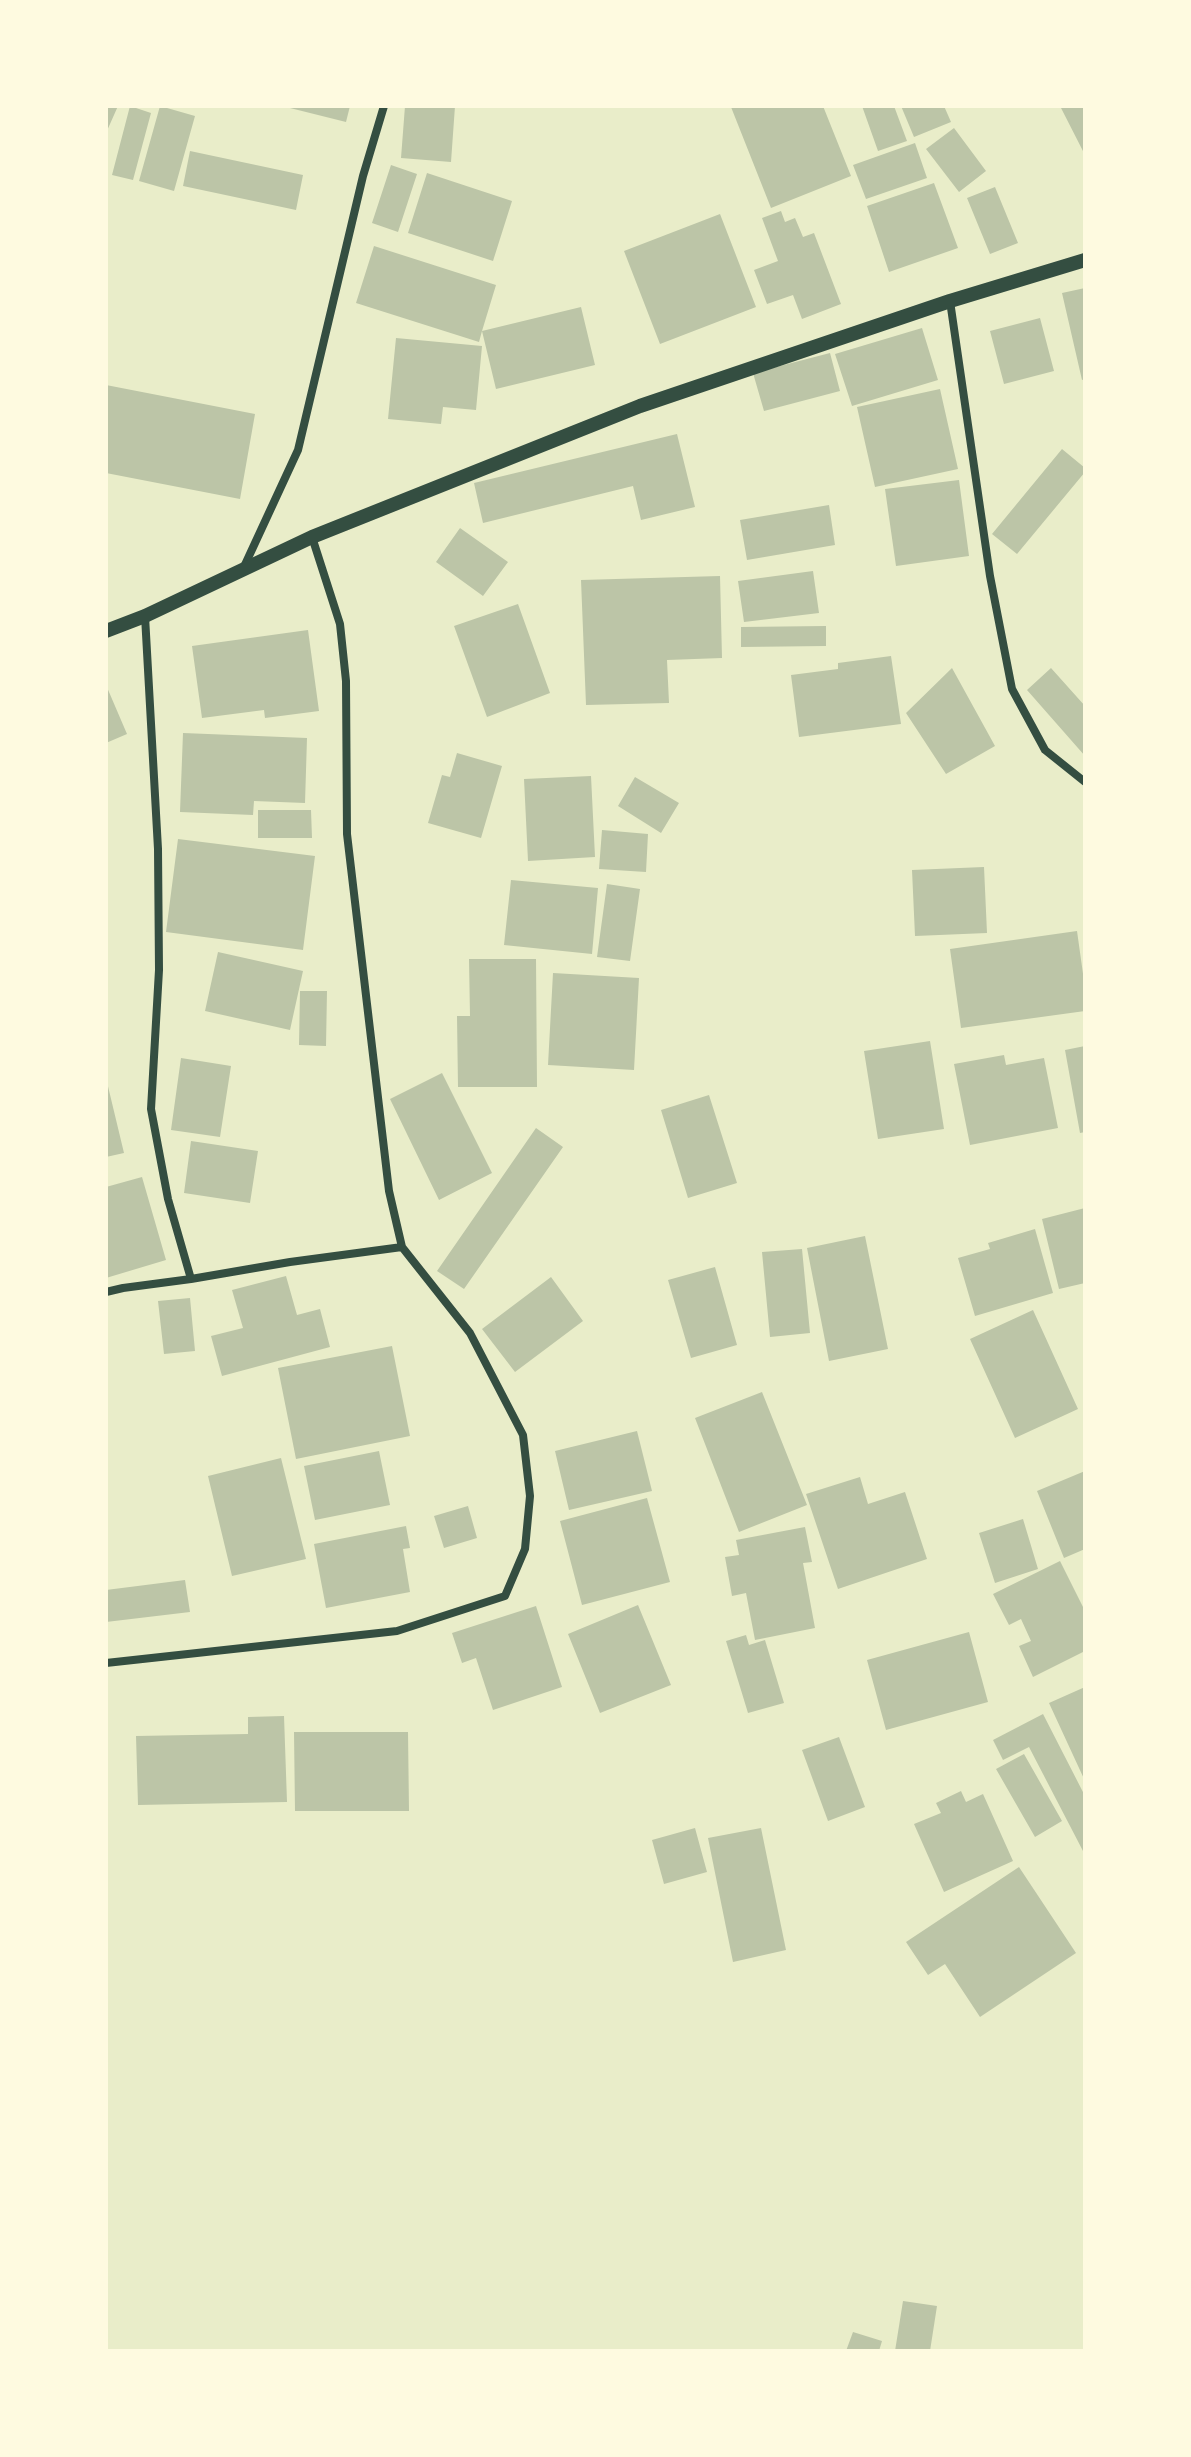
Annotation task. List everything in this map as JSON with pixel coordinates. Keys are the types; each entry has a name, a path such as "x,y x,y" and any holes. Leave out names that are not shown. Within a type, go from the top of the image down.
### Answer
{"street":[{"path":"242,570 298,450 363,176 384,106"},
{"path":"106,631 145,616 312,537 640,406 950,301 1085,260"},
{"path":"950,301 990,576 1012,689 1045,750 1085,782"},
{"path":"106,1663 397,1631 505,1596 525,1549 530,1496 523,1435 470,1333 402,1247 389,1191 347,834 346,681 340,624 312,537"},
{"path":"145,616 158,849 159,970 151,1109 168,1199 191,1279"},
{"path":"106,1292 402,1247"}],"building":[{"path":"106,106 118,106 106,133"},
{"path":"130,106 151,113 133,180 112,175"},
{"path":"160,106 195,116 174,191 139,181"},
{"path":"282,106 350,106 346,122"},
{"path":"405,106 455,106 451,162 401,158"},
{"path":"823,106 851,176 771,208 731,107"},
{"path":"862,106 894,106 907,141 878,151"},
{"path":"901,106 944,106 951,122 914,137"},
{"path":"1060,106 1085,106 1085,155"},
{"path":"954,128 986,171 959,192 926,149"},
{"path":"915,143 927,178 866,199 853,165"},
{"path":"190,151 303,175 296,210 183,186"},
{"path":"391,165 417,174 398,232 372,223"},
{"path":"427,173 512,201 493,261 408,233"},
{"path":"934,183 958,248 889,272 867,206"},
{"path":"995,187 1018,243 990,254 967,198"},
{"path":"781,211 785,222 795,218 803,237 814,233 841,304 802,319 793,295 767,304 754,270 778,261 762,218"},
{"path":"720,214 756,307 660,344 624,251"},
{"path":"374,246 496,285 479,342 356,303"},
{"path":"1085,288 1085,379 1082,380 1062,293"},
{"path":"581,307 595,365 496,389 482,331"},
{"path":"1040,318 1054,371 1004,384 990,331"},
{"path":"922,328 938,380 852,406 835,354"},
{"path":"396,338 482,346 476,410 443,407 441,424 388,419"},
{"path":"830,353 840,391 764,411 753,373"},
{"path":"106,385 255,414 240,499 106,473"},
{"path":"940,389 958,469 875,487 857,407"},
{"path":"677,434 695,507 641,520 633,486 483,523 474,483"},
{"path":"1062,449 1085,468 1085,472 1017,554 992,534"},
{"path":"959,480 969,556 896,566 885,489"},
{"path":"829,505 835,545 747,560 740,520"},
{"path":"460,528 508,562 483,596 436,562"},
{"path":"813,571 819,613 744,622 738,581"},
{"path":"720,576 722,658 667,660 669,703 586,705 581,580"},
{"path":"518,604 550,693 487,717 454,626"},
{"path":"826,626 826,646 741,647 741,627"},
{"path":"308,630 319,711 265,718 264,710 202,718 192,646"},
{"path":"891,656 901,724 799,737 791,675 838,669 838,663"},
{"path":"952,668 995,746 946,774 906,713"},
{"path":"1051,668 1085,706 1085,756 1027,690"},
{"path":"106,685 127,734 106,743"},
{"path":"183,733 307,738 305,803 254,801 253,815 180,812"},
{"path":"457,753 502,766 481,838 428,823 442,775 450,777"},
{"path":"591,776 595,857 528,861 524,779"},
{"path":"635,777 679,803 661,833 618,806"},
{"path":"258,810 311,810 312,838 258,838"},
{"path":"602,830 648,834 646,872 599,869"},
{"path":"178,839 315,856 303,950 166,932"},
{"path":"984,867 987,933 915,936 912,870"},
{"path":"511,880 598,888 592,954 504,945"},
{"path":"607,884 640,889 630,961 597,957"},
{"path":"1077,931 1085,1011 961,1028 950,949"},
{"path":"218,952 303,971 290,1030 205,1011"},
{"path":"469,959 536,959 537,1087 458,1087 457,1016 470,1016"},
{"path":"553,973 639,978 634,1070 548,1065"},
{"path":"300,991 327,991 326,1046 299,1045"},
{"path":"930,1041 944,1129 878,1139 864,1051"},
{"path":"1085,1046 1085,1132 1080,1133 1065,1050"},
{"path":"1004,1055 1006,1065 1044,1058 1058,1128 970,1145 954,1064"},
{"path":"181,1058 231,1066 220,1137 171,1130"},
{"path":"442,1073 492,1173 439,1200 390,1099"},
{"path":"106,1078 124,1153 106,1157"},
{"path":"709,1095 737,1183 688,1198 661,1110"},
{"path":"536,1128 563,1147 464,1289 437,1271"},
{"path":"191,1141 258,1151 250,1203 184,1193"},
{"path":"142,1177 166,1260 106,1278 106,1187"},
{"path":"1085,1208 1085,1283 1059,1289 1042,1219"},
{"path":"1035,1229 1053,1293 975,1316 958,1258 990,1249 988,1243"},
{"path":"865,1236 888,1349 829,1361 807,1248"},
{"path":"802,1249 810,1333 770,1337 762,1252"},
{"path":"715,1267 737,1345 691,1358 668,1280"},
{"path":"286,1276 297,1315 320,1309 330,1347 222,1376 211,1336 243,1328 232,1290"},
{"path":"551,1277 583,1321 515,1372 482,1329"},
{"path":"190,1298 195,1351 164,1354 158,1301"},
{"path":"1033,1310 1078,1409 1015,1438 970,1339"},
{"path":"392,1346 410,1436 296,1459 278,1368"},
{"path":"762,1392 807,1505 739,1532 695,1418"},
{"path":"637,1431 652,1491 569,1510 555,1451"},
{"path":"379,1451 390,1505 315,1520 304,1466"},
{"path":"281,1458 306,1559 232,1576 208,1476"},
{"path":"1085,1471 1085,1549 1064,1558 1037,1491"},
{"path":"860,1477 868,1504 905,1492 927,1559 838,1589 806,1494"},
{"path":"647,1498 670,1582 582,1605 560,1521"},
{"path":"468,1506 477,1538 444,1548 434,1516"},
{"path":"1023,1519 1038,1569 995,1583 979,1533"},
{"path":"406,1526 410,1548 403,1549 410,1592 326,1608 314,1544"},
{"path":"805,1527 812,1562 803,1563 815,1628 755,1640 746,1593 732,1596 725,1557 739,1555 736,1540"},
{"path":"1060,1561 1085,1611 1085,1651 1033,1677 1019,1646 1031,1641 1021,1619 1009,1625 993,1594"},
{"path":"185,1580 190,1612 106,1622 106,1590"},
{"path":"638,1605 671,1685 600,1713 568,1634"},
{"path":"536,1606 562,1687 493,1710 476,1658 462,1663 452,1633"},
{"path":"969,1632 988,1702 886,1730 867,1660"},
{"path":"746,1635 749,1645 765,1640 784,1703 748,1713 726,1641"},
{"path":"1085,1687 1085,1781 1049,1703"},
{"path":"1043,1714 1085,1796 1083,1851 1029,1747 1003,1760 993,1740"},
{"path":"284,1716 287,1802 138,1805 136,1736 248,1734 248,1717"},
{"path":"294,1732 408,1732 409,1811 295,1811"},
{"path":"839,1737 865,1807 828,1821 802,1750"},
{"path":"1024,1754 1062,1821 1035,1837 996,1769"},
{"path":"961,1791 966,1802 983,1794 1013,1861 944,1892 914,1824 941,1813 936,1803"},
{"path":"695,1828 707,1872 664,1884 652,1840"},
{"path":"761,1828 786,1950 733,1962 708,1838"},
{"path":"1019,1867 1076,1953 980,2017 945,1964 928,1975 906,1942"},
{"path":"903,2301 937,2306 930,2351 895,2351"},
{"path":"853,2332 882,2341 879,2351 846,2351"}]}
